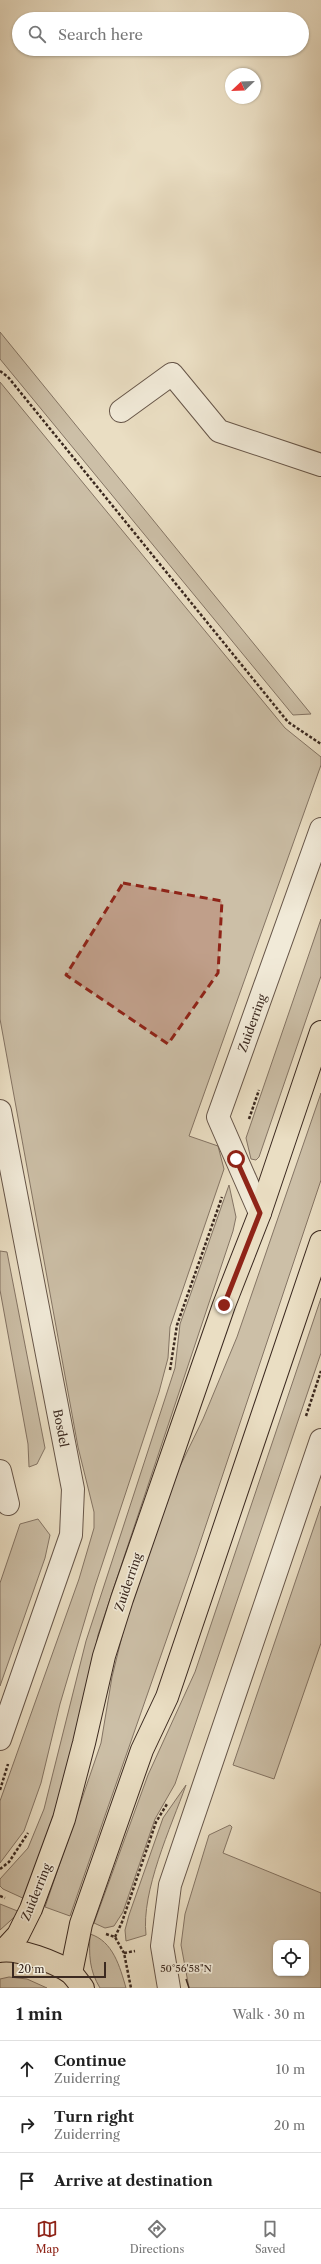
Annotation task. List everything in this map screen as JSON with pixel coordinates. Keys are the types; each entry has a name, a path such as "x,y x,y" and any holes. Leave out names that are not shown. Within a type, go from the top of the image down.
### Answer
{"main road":[{"name":"Zuiderring","path":"2,1951 18,1935 31,1909 64,1819 84,1743 104,1656 122,1599 224,1305 260,1213 321,1032"},
{"name":"Zuiderring","path":"2,1951 43,1959 77,1981 80,1924 142,1750 166,1697 321,1242"}],"street":[{"path":"121,411 172,374 219,431 321,465"},
{"name":"Zuiderring","path":"260,1213 218,1117 321,829"},
{"name":"Bosdel","path":"0,1111 73,1489 71,1535 0,1739"},
{"path":"169,1988 162,1946 170,1885 321,1440"},
{"path":"0,1471 8,1504"}],"path":[{"path":"0,371 8,377 288,722 321,744"},
{"path":"0,1790 9,1765 4,1760"},
{"path":"115,1937 124,1953 131,1988"}],"highlighted area":[{"path":"123,883 222,901 218,973 168,1044 66,975"}],"shaded area":[{"path":"0,332 311,714 293,715 0,359"},
{"path":"0,382 285,728 321,757 321,765 189,1136 218,1146 224,1169 170,1327 168,1358 159,1392 95,1586 60,1704 41,1783 24,1831 0,1863 0,1801 79,1579 94,1528 94,1512 78,1447 0,1019"},
{"path":"321,919 321,976 259,1157 256,1160 251,1159 246,1138"},
{"path":"321,1093 321,1180 196,1555 70,1916 45,1907 101,1743 112,1677 129,1608 169,1489 203,1419 237,1337"},
{"path":"229,1185 236,1217 233,1231 98,1635 78,1738 27,1900 3,1889 0,1886 0,1879 28,1848 44,1809 86,1641 175,1368 180,1324"},
{"path":"0,1251 7,1252 45,1448 37,1464 29,1467 28,1444 0,1290"},
{"path":"321,1298 321,1353 175,1784 155,1819 123,1912 114,1926 105,1928 94,1923 148,1775 195,1672"},
{"path":"321,1506 321,1643 274,1779 233,1765"},
{"path":"38,1519 50,1535 45,1558 0,1686 0,1583 20,1524"},
{"path":"186,1785 158,1859 148,1899 146,1935 126,1941 125,1930 129,1915 163,1818"},
{"path":"230,1825 232,1827 223,1853 321,1893 321,1988 189,1988 181,1945 185,1914 209,1835"},
{"path":"0,1904 20,1912 0,1930"},
{"path":"90,1934 98,1937 110,1949 118,1964 126,1988 100,1988 96,1981 90,1962"},
{"path":"9,1977 27,1979 47,1988 0,1988 0,1979"}],"route":[{"path":"224,1305 260,1213 236,1159"}]}
